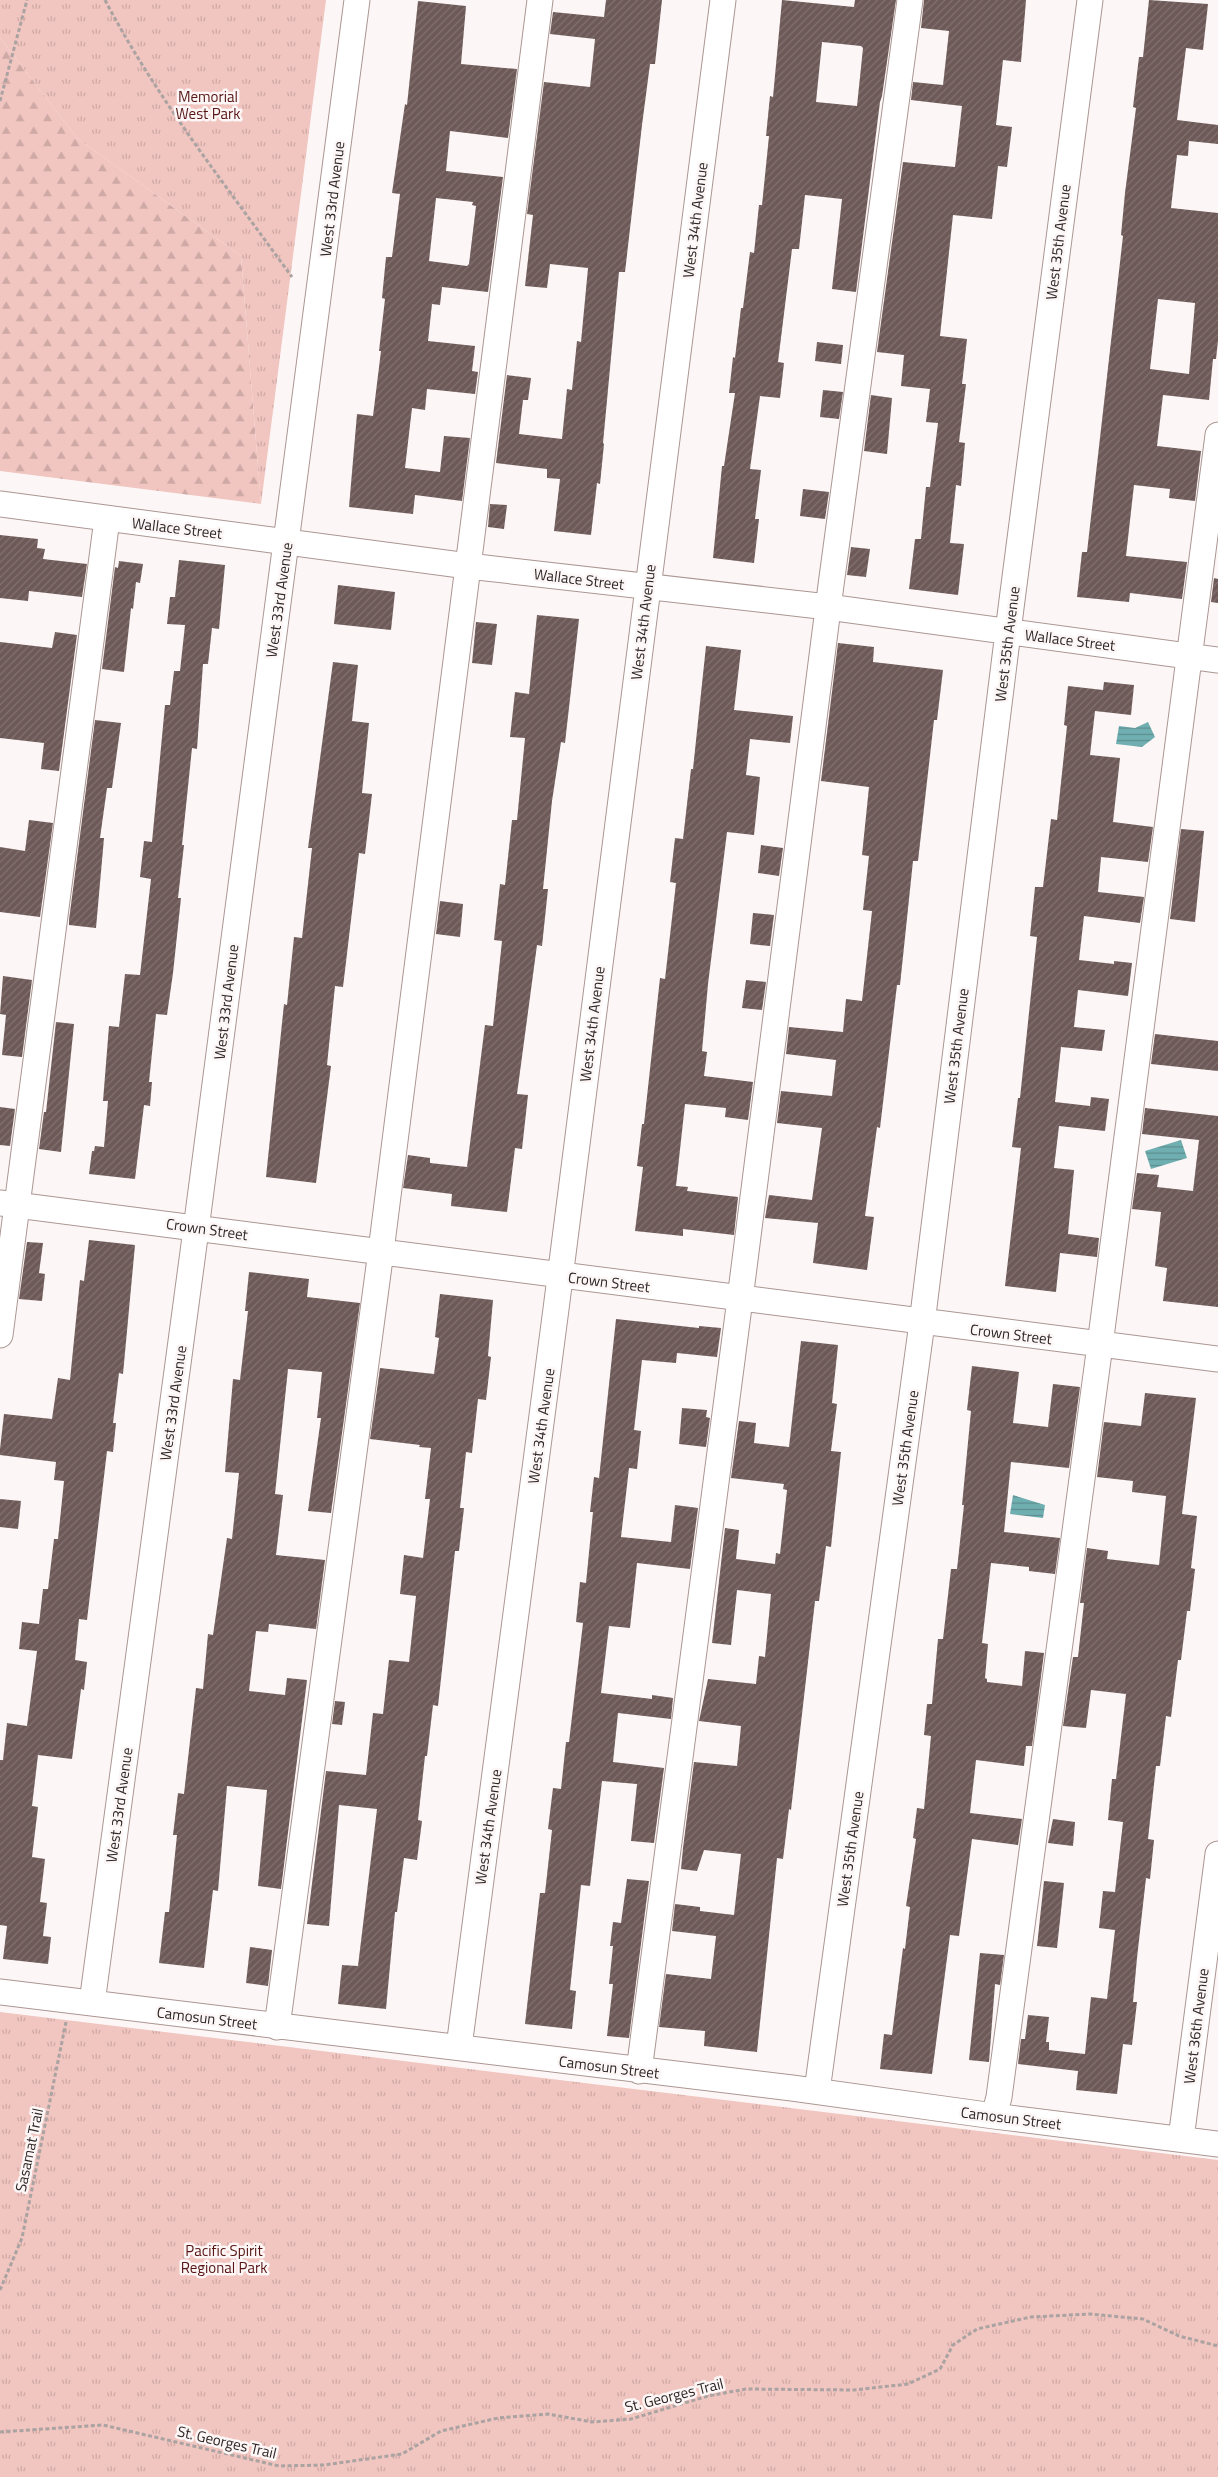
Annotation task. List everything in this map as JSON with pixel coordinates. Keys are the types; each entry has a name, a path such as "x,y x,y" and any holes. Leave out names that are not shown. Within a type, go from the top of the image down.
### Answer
{"street":[{"name":"West 33rd Avenue","path":"92,2003 287,541 357,0"},
{"path":"276,2027 381,1251 540,0"},
{"name":"West 34th Avenue","path":"459,2048 723,0"},
{"path":"639,2070 828,608 910,0"},
{"name":"West 35th Avenue","path":"818,2091 922,1323 1008,632 1090,0"},
{"path":"994,2116 999,2097 1100,1345 1218,435"},
{"name":"Wallace Street","path":"0,504 468,566 828,608 1218,660"},
{"path":"0,1335 9,1204 107,519"},
{"name":"Crown Street","path":"9,1204 1218,1360"},
{"name":"West 36th Avenue","path":"1181,2139 1218,1854"},
{"name":"Camosun Street","path":"0,1992 276,2027 818,2091 994,2116 1218,2144"}],"path":[{"path":"0,101 27,0"},
{"path":"105,0 119,26 182,127 292,276"},
{"name":"Sasamat Trail","path":"0,2290 22,2238 66,2034 67,2019"},
{"name":"St. Georges Trail","path":"0,2432 103,2425 279,2466 324,2465 402,2454 441,2431 498,2418 548,2414 592,2422 631,2419 708,2396 746,2389 854,2390 908,2384 940,2369 953,2345 977,2329 1031,2317 1090,2314 1144,2319 1179,2336 1218,2346"}],"green space":[{"name":"Memorial West Park","path":"0,0 326,0 261,504 241,256 77,138 0,38"},
{"path":"0,38 77,138 241,256 261,504 0,471"},
{"name":"Pacific Spirit Regional Park","path":"0,2012 1218,2160 1218,2477 0,2477"}],"water":[{"path":"1148,722 1155,737 1142,747 1116,744 1119,726 1135,728"},
{"path":"1181,1140 1187,1158 1151,1169 1145,1151"},
{"path":"1013,1495 1045,1505 1043,1518 1010,1514"}],"building":[{"path":"606,0 662,0 655,64 650,64 625,272 619,272 600,484 597,483 591,535 554,531 560,479 547,478 547,469 496,463 507,375 531,378 528,400 523,400 519,434 562,439 567,389 572,390 577,341 581,342 588,268 550,264 547,288 525,286 533,215 527,214 544,82 590,87 595,39 550,34 553,12 604,17"},
{"path":"782,0 854,7 855,0 896,0 880,102 856,292 832,289 842,199 805,195 799,249 792,249 778,362 784,363 780,398 760,396 750,469 761,470 755,519 759,519 754,563 713,558 722,466 724,466 735,393 729,393 733,357 735,358 750,252 754,253 759,205 762,205 769,136 766,136 770,96 773,97","holes":["822,42 861,46 863,48 857,106 816,102"]},
{"path":"924,0 1026,0 1021,62 1003,60 996,125 1012,127 1007,167 998,166 992,219 953,215 940,336 967,339 962,384 966,384 959,442 965,443 961,486 956,485 950,543 964,544 958,595 909,589 915,539 921,539 926,487 930,487 938,423 926,422 930,389 901,386 904,355 877,352 903,162 955,167 962,106 911,100 913,82 943,85 949,31 921,28"},
{"path":"1149,0 1208,4 1203,50 1186,48 1177,120 1218,125 1218,144 1189,141 1188,156 1177,155 1171,208 1218,213 1218,341 1216,359 1213,359 1209,400 1163,395 1157,446 1201,451 1195,501 1169,498 1170,489 1134,485 1126,556 1187,562 1182,599 1130,593 1129,602 1077,597 1082,552 1087,552 1123,236 1121,235 1125,193 1136,108 1133,107 1139,57 1143,57","holes":["1158,299 1195,303 1189,374 1150,369"]},
{"path":"418,1 466,6 461,64 517,69 508,138 450,131 446,171 503,177 488,292 442,287 440,305 432,304 428,341 475,346 472,371 478,372 475,394 427,389 425,410 412,408 405,468 440,472 444,436 470,438 462,501 415,495 413,514 349,507 357,414 373,416 381,351 379,351 385,299 382,298 386,257 392,257 400,194 392,193 405,104 407,105","holes":["436,198 473,202 472,205 476,206 469,264 467,266 429,261"]},
{"path":"817,342 843,345 841,364 815,361"},
{"path":"823,390 843,392 839,419 820,417"},
{"path":"871,395 892,398 887,454 864,451"},
{"path":"803,489 829,492 825,519 800,516"},
{"path":"490,504 507,505 504,529 488,527"},
{"path":"0,535 38,539 37,548 45,549 43,559 87,564 82,597 29,591 28,601 0,598"},
{"path":"851,547 870,549 866,577 847,575"},
{"path":"179,560 225,565 219,629 212,628 208,664 203,664 197,749 192,748 178,898 181,898 167,1015 156,1014 149,1082 152,1082 150,1106 144,1105 135,1179 89,1174 92,1151 94,1151 95,1146 104,1147 108,1101 103,1101 109,1026 119,1027 125,974 140,975 151,879 140,877 144,841 152,842 165,705 170,705 174,671 180,671 185,625 167,624 170,597 175,597"},
{"path":"119,561 143,564 140,583 136,582 133,609 131,608 124,672 102,669 115,567 118,568"},
{"path":"1214,578 1218,579 1218,603 1211,602"},
{"path":"338,585 395,592 391,630 334,624"},
{"path":"537,615 579,619 565,743 561,742 552,801 543,889 548,889 542,946 537,945 517,1094 528,1095 522,1149 515,1148 507,1212 451,1206 452,1194 403,1188 408,1155 430,1158 430,1163 467,1167 485,1025 493,1026 502,941 494,940 500,884 505,885 512,820 517,820 525,738 510,737 515,692 529,694"},
{"path":"476,622 497,624 492,665 472,663"},
{"path":"55,632 77,635 59,771 41,769 44,743 0,738 0,642 52,648"},
{"path":"838,643 874,647 873,662 943,670 937,720 934,720 918,861 913,861 900,985 897,985 880,1128 877,1127 865,1216 874,1217 867,1270 813,1263 818,1223 765,1218 769,1195 812,1200 822,1128 777,1123 781,1091 832,1096 836,1060 786,1054 789,1027 843,1032 846,999 862,1001 872,911 863,910 869,856 862,855 869,787 821,781"},
{"path":"706,646 741,650 734,710 793,716 790,743 750,739 746,775 760,777 754,835 727,832 708,984 702,1051 707,1052 704,1076 753,1082 748,1120 725,1117 726,1108 685,1104 676,1186 688,1187 687,1191 738,1197 734,1235 683,1229 683,1236 635,1231 643,1167 637,1166 642,1124 644,1124 660,978 665,979 676,883 670,882 675,838 683,839 691,769 693,769"},
{"path":"333,662 358,665 352,721 369,723 362,793 372,794 365,854 359,853 343,987 335,986 327,1065 331,1066 316,1183 266,1177 284,1004 287,1005 294,937 302,938 312,848 308,848"},
{"path":"1104,682 1134,685 1131,715 1095,711 1090,755 1120,758 1113,822 1153,827 1148,862 1101,857 1098,892 1144,897 1140,923 1084,916 1079,960 1114,964 1114,961 1132,963 1128,996 1078,990 1074,1027 1105,1030 1102,1051 1061,1047 1055,1102 1090,1106 1091,1097 1109,1099 1105,1131 1059,1126 1054,1168 1074,1170 1068,1234 1099,1238 1097,1257 1060,1253 1056,1292 1005,1286 1021,1148 1012,1147 1018,1098 1020,1098 1037,937 1030,936 1035,887 1043,887 1051,819 1057,820 1067,726 1064,725 1068,686 1103,690"},
{"path":"95,720 121,723 112,788 107,788 100,838 104,838 96,928 69,925"},
{"path":"29,820 53,823 40,917 0,912 0,847 25,851"},
{"path":"1181,829 1204,831 1195,922 1170,919"},
{"path":"761,845 783,848 779,876 758,873"},
{"path":"440,901 463,904 460,937 436,934"},
{"path":"753,913 774,915 770,946 750,944"},
{"path":"3,976 32,980 22,1057 2,1055 6,1015 0,1014"},
{"path":"746,980 766,982 762,1010 742,1008"},
{"path":"56,1022 74,1024 61,1152 39,1149 44,1112 46,1112"},
{"path":"1155,1034 1218,1041 1218,1071 1151,1064"},
{"path":"0,1107 15,1109 10,1146 0,1145"},
{"path":"1145,1108 1218,1116 1218,1307 1163,1301 1167,1268 1155,1266 1161,1212 1132,1209 1137,1173 1159,1175 1157,1187 1193,1191 1199,1140 1142,1134"},
{"path":"89,1240 135,1245 123,1374 119,1373 113,1423 116,1423 113,1452 107,1451 87,1620 79,1619 75,1660 87,1662 84,1690 81,1689 72,1759 38,1755 32,1806 38,1807 32,1857 45,1859 40,1902 47,1903 43,1936 51,1937 48,1964 3,1959 7,1926 0,1925 0,1760 3,1760 7,1723 27,1726 37,1651 19,1649 22,1622 39,1624 43,1589 48,1589 54,1539 58,1539 64,1481 54,1480 56,1462 0,1455 0,1449 4,1414 52,1419 58,1378 70,1380 80,1280 84,1281"},
{"path":"27,1242 43,1243 39,1273 45,1274 42,1301 19,1299"},
{"path":"249,1272 309,1279 307,1297 360,1303 331,1513 308,1511 321,1418 317,1418 322,1372 288,1369 275,1494 283,1495 276,1555 325,1560 316,1629 269,1624 268,1632 256,1631 249,1691 285,1695 287,1678 307,1680 281,1889 258,1886 267,1790 227,1786 218,1891 213,1890 204,1968 159,1963 165,1912 169,1912 177,1835 173,1835 178,1793 184,1794 196,1688 203,1689 208,1634 213,1635 227,1538 232,1539 239,1473 225,1472 233,1379 240,1380 248,1311 245,1311"},
{"path":"440,1294 493,1300 488,1356 491,1357 486,1400 478,1399 472,1453 466,1452 460,1508 464,1508 459,1551 455,1551 438,1706 433,1705 427,1756 425,1756 418,1820 422,1821 417,1860 404,1858 397,1912 395,1912 386,2009 338,2004 342,1965 358,1966 377,1809 339,1805 329,1926 307,1924 326,1771 366,1775 373,1713 383,1714 389,1660 409,1662 416,1596 400,1594 404,1555 423,1558 430,1499 425,1499 431,1448 370,1439 380,1368 434,1374 439,1338 435,1337"},
{"path":"616,1319 699,1328 699,1326 721,1328 717,1357 677,1353 676,1363 642,1360 634,1430 641,1431 637,1469 629,1468 621,1537 671,1542 675,1505 698,1508 690,1569 637,1563 630,1628 609,1626 601,1693 652,1699 652,1695 673,1698 671,1719 618,1713 613,1762 664,1768 654,1843 631,1841 637,1784 602,1781 590,1886 581,1885 570,1990 576,1991 572,2029 525,2024 540,1893 545,1893 552,1830 548,1829 553,1788 561,1789 566,1742 569,1742 583,1623 576,1622 580,1582 586,1583 593,1512 590,1512 594,1477 599,1478"},
{"path":"801,1341 838,1345 832,1403 837,1404 831,1451 841,1452 831,1547 826,1546 819,1601 815,1601 791,1810 789,1809 783,1859 777,1858 757,2052 704,2046 705,2031 659,2027 666,1974 711,1979 716,1936 672,1931 675,1904 700,1907 700,1911 734,1915 741,1854 704,1850 697,1871 681,1869 683,1848 694,1762 737,1766 741,1726 699,1721 708,1679 756,1684 759,1656 765,1657 771,1594 737,1590 731,1645 712,1643 725,1528 739,1530 736,1559 775,1564 776,1553 780,1554 787,1490 783,1489 784,1484 731,1478 739,1421 756,1423 754,1443 789,1447"},
{"path":"972,1366 1019,1372 1013,1423 1048,1427 1053,1384 1080,1387 1069,1468 1011,1462 1004,1532 1060,1538 1055,1574 1029,1571 1029,1567 991,1563 982,1643 988,1644 985,1678 987,1682 1022,1686 1025,1651 1044,1653 1032,1746 1026,1746 1024,1766 976,1760 970,1813 1022,1819 1018,1845 972,1839 959,1936 950,1935 932,2074 880,2069 884,2034 892,2035 903,1948 905,1949 910,1907 906,1906 916,1839 913,1838 917,1808 924,1809 931,1736 924,1735 927,1704 932,1704 938,1639 943,1639 951,1569 957,1569 971,1411 967,1410"},
{"path":"1145,1393 1196,1398 1182,1514 1197,1516 1191,1568 1195,1569 1190,1611 1187,1611 1181,1660 1178,1660 1171,1717 1166,1716 1160,1766 1156,1766 1148,1839 1154,1840 1150,1879 1146,1878 1137,1958 1133,2002 1137,2002 1132,2045 1123,2044 1117,2094 1076,2090 1078,2071 1018,2064 1021,2039 1025,2039 1028,2015 1049,2017 1046,2042 1049,2042 1049,2050 1085,2054 1091,1997 1107,1999 1115,1930 1099,1928 1103,1891 1115,1892 1123,1822 1108,1820 1112,1779 1116,1779 1126,1694 1091,1690 1086,1728 1063,1726 1073,1657 1078,1657 1084,1603 1080,1603 1087,1548 1108,1551 1107,1559 1159,1565 1166,1496 1132,1492 1133,1481 1097,1477 1104,1422 1141,1426"},
{"path":"682,1408 707,1410 706,1417 710,1418 706,1447 679,1444"},
{"path":"0,1499 21,1501 18,1529 0,1527"},
{"path":"335,1701 345,1702 342,1725 332,1724"},
{"path":"1053,1819 1075,1822 1073,1846 1048,1843"},
{"path":"627,1879 649,1881 629,2038 607,2036 613,1984 609,1984 613,1946 610,1946 613,1922 621,1923"},
{"path":"1044,1881 1064,1883 1057,1948 1037,1946"},
{"path":"250,1947 272,1950 268,1986 246,1983"},
{"path":"980,1953 1004,1955 1000,1985 995,1984 989,2062 969,2060"}]}
